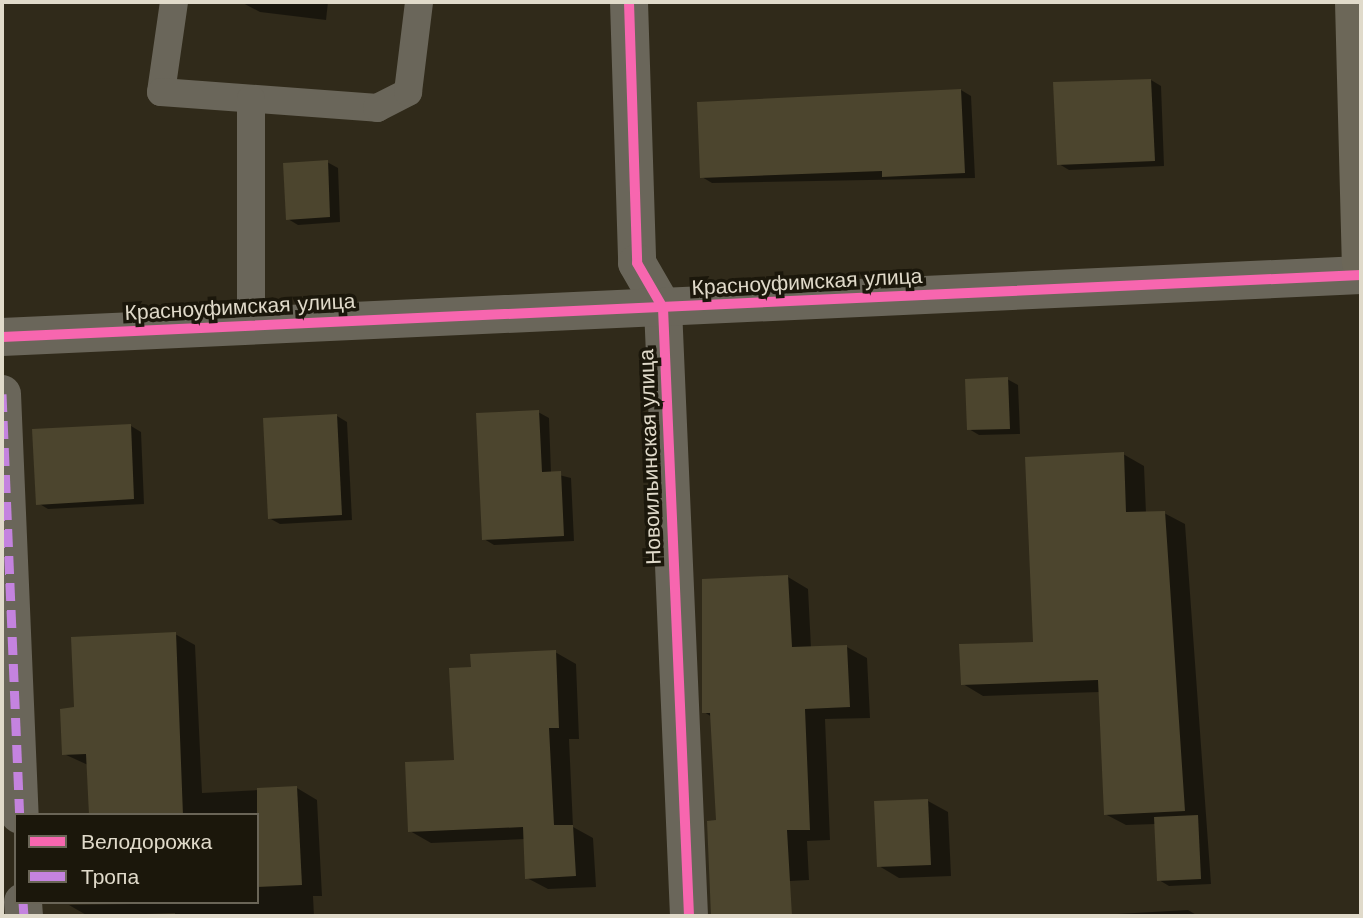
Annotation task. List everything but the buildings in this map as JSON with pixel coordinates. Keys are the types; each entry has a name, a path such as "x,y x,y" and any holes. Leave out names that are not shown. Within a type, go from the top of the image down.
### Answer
{"main road":[{"path":"1354,2 1361,262"}],"street":[{"name":"Новоильинская улица","path":"629,2 637,263 663,308 689,916"},
{"name":"Красноуфимская улица","path":"2,337 1361,275"},
{"path":"2,394 20,813"}],"lane":[{"path":"174,2 161,92 377,108 408,92 419,2"},
{"path":"251,99 251,326"}],"marked path":[{"path":"2,394 20,813"},
{"path":"23,904 24,916"}],"cycle path":[{"path":"629,2 637,263 663,308 689,916"},
{"path":"2,337 1361,275"}]}
